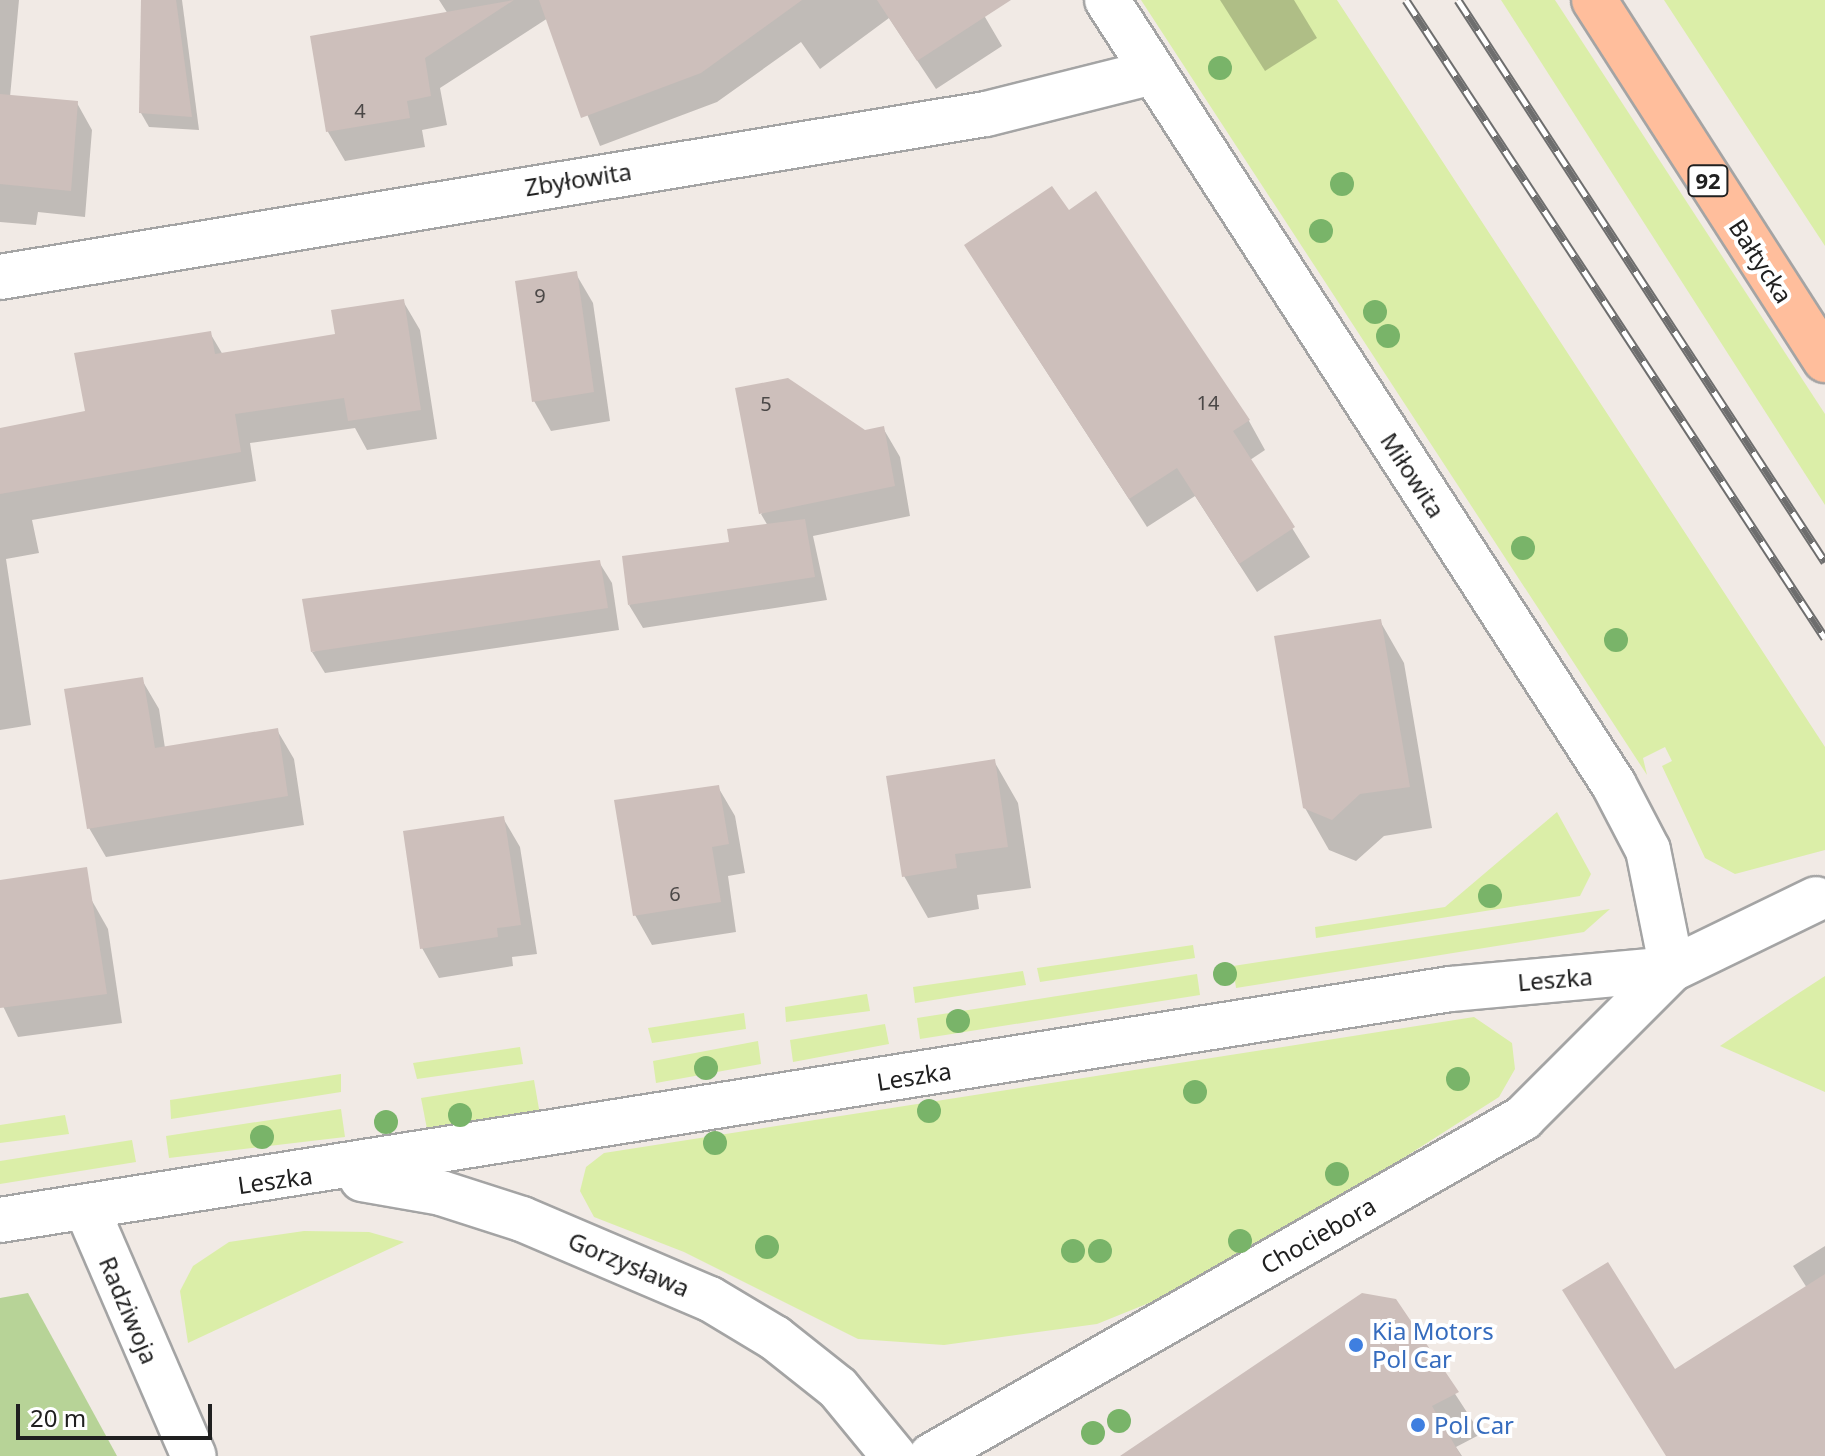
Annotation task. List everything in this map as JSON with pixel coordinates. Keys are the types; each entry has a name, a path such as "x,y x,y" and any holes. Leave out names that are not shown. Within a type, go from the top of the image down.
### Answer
{"main road":[{"name":"Bałtycka","path":"1594,0 1825,360"}],"street":[{"name":"Miłowita","path":"1107,0 1614,785 1648,850 1672,969"},
{"name":"Zbyłowita","path":"0,277 986,114 1153,72"},
{"name":"Leszka","path":"0,1220 312,1175 1451,989 1672,969 1816,899"},
{"name":"Chociebora","path":"931,1456 1523,1118 1672,969"},
{"name":"Gorzysława","path":"312,1175 441,1193 622,1258 710,1299 775,1338 838,1388 894,1456"},
{"name":"Radziwoja","path":"86,1207 194,1456"}],"green space":[{"path":"1141,0 1337,0 1825,747 1825,850 1735,874 1705,858 1662,766 1672,761 1665,747 1643,758 1647,775"},
{"path":"1501,0 1555,0 1825,414 1825,505"},
{"path":"1664,0 1825,0 1825,246"},
{"path":"1557,812 1591,874 1580,896 1316,938 1315,927 1445,907"},
{"path":"1610,909 1584,932 1236,988 1233,966"},
{"path":"1193,945 1195,958 1040,982 1037,968"},
{"path":"1023,971 1026,985 915,1003 913,987"},
{"path":"1197,974 1200,995 920,1039 917,1018"},
{"path":"1825,976 1825,1092 1720,1046 1785,1002"},
{"path":"867,994 870,1011 786,1022 785,1007"},
{"path":"744,1013 746,1029 652,1043 648,1028"},
{"path":"1474,1017 1512,1043 1515,1069 1499,1097 1223,1273 1097,1324 944,1345 858,1339 684,1252 594,1217 580,1191 586,1167 604,1153"},
{"path":"885,1024 889,1044 793,1062 790,1040"},
{"path":"758,1041 761,1064 656,1083 653,1061"},
{"path":"520,1047 523,1064 417,1079 413,1063"},
{"path":"341,1074 341,1092 171,1119 170,1100"},
{"path":"534,1080 540,1115 428,1134 421,1098"},
{"path":"341,1109 345,1137 169,1158 166,1136"},
{"path":"65,1115 69,1134 0,1143 0,1125"},
{"path":"132,1140 136,1162 0,1184 0,1161"},
{"path":"304,1231 369,1232 404,1242 188,1343 180,1291 193,1266 229,1242"},
{"path":"28,1293 117,1456 0,1456 0,1298"}],"building":[{"path":"141,0 176,0 192,117 139,113"},
{"path":"514,0 425,58 431,96 407,101 410,118 326,132 310,36"},
{"path":"539,0 802,0 701,73 581,118"},
{"path":"877,0 1011,0 917,61"},
{"path":"0,94 78,101 71,191 0,184"},
{"path":"1052,186 1069,210 1096,191 1250,420 1233,431 1295,527 1239,564 1177,468 1129,499 964,245"},
{"path":"577,271 594,392 532,402 515,281"},
{"path":"404,299 421,410 348,421 344,398 235,414 241,452 0,494 0,428 85,411 74,353 211,331 215,354 335,334 331,310"},
{"path":"788,378 865,430 884,426 895,486 759,514 735,388"},
{"path":"805,519 815,577 628,605 622,556 729,542 727,529"},
{"path":"600,560 608,608 311,652 302,599"},
{"path":"1381,619 1410,787 1360,794 1332,820 1303,808 1274,636"},
{"path":"143,677 155,748 278,728 288,796 87,829 64,689"},
{"path":"995,759 1008,847 955,854 957,868 902,877 886,776"},
{"path":"719,785 729,844 712,847 721,902 633,916 614,800"},
{"path":"504,816 521,925 497,928 498,937 420,949 403,831"},
{"path":"87,867 107,994 0,1008 0,880"},
{"path":"1608,1262 1675,1369 1825,1274 1825,1456 1666,1456 1562,1290"},
{"name":"Kia Motors Pol Car","path":"1362,1293 1396,1299 1459,1392 1432,1406 1461,1456 1120,1456"}],"railway":[{"path":"1406,0 1825,638"},
{"path":"1458,0 1825,562"}],"place":[{"name":"Kia Motors Pol Car","path":"1356,1345"},
{"name":"Pol Car","path":"1418,1425"}]}
